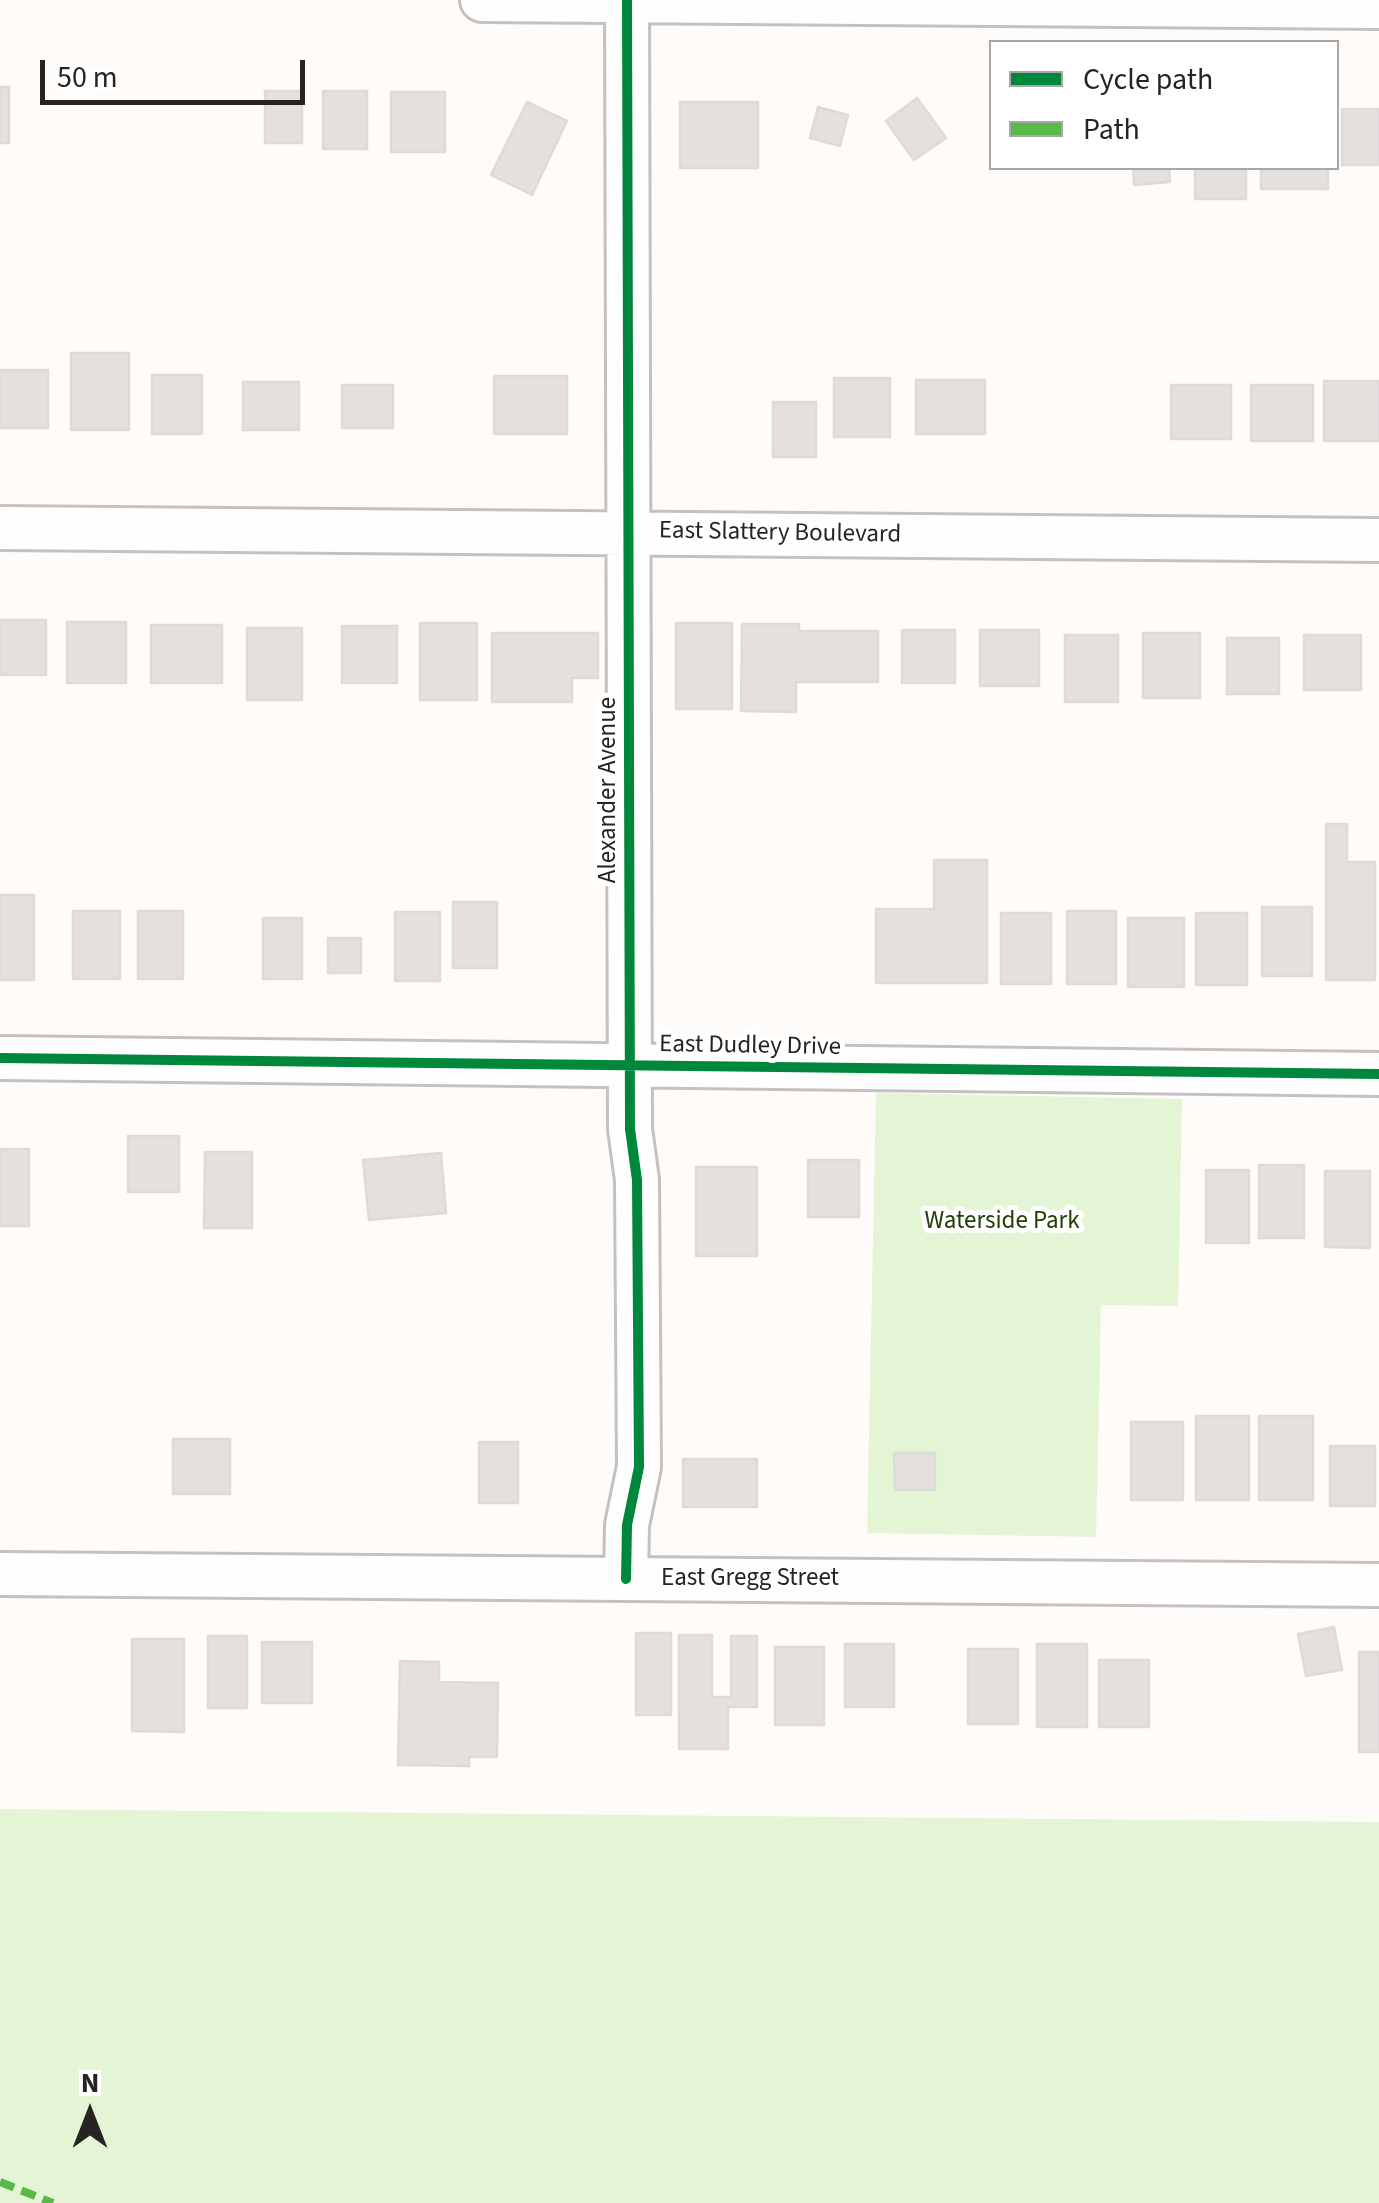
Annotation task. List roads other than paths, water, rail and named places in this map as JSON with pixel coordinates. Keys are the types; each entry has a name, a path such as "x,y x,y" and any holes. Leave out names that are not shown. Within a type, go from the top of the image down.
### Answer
{"street":[{"path":"482,0 1379,7"},
{"name":"Alexander Avenue","path":"626,1579 627,1524 639,1467 638,1180 630,1129 627,1"},
{"name":"East Slattery Boulevard","path":"0,528 1379,540"},
{"name":"East Dudley Drive","path":"0,1058 1379,1074"},
{"name":"East Gregg Street","path":"0,1574 1379,1585"}],"park label":[{"name":"Waterside Park","path":"1002,1223"}]}
